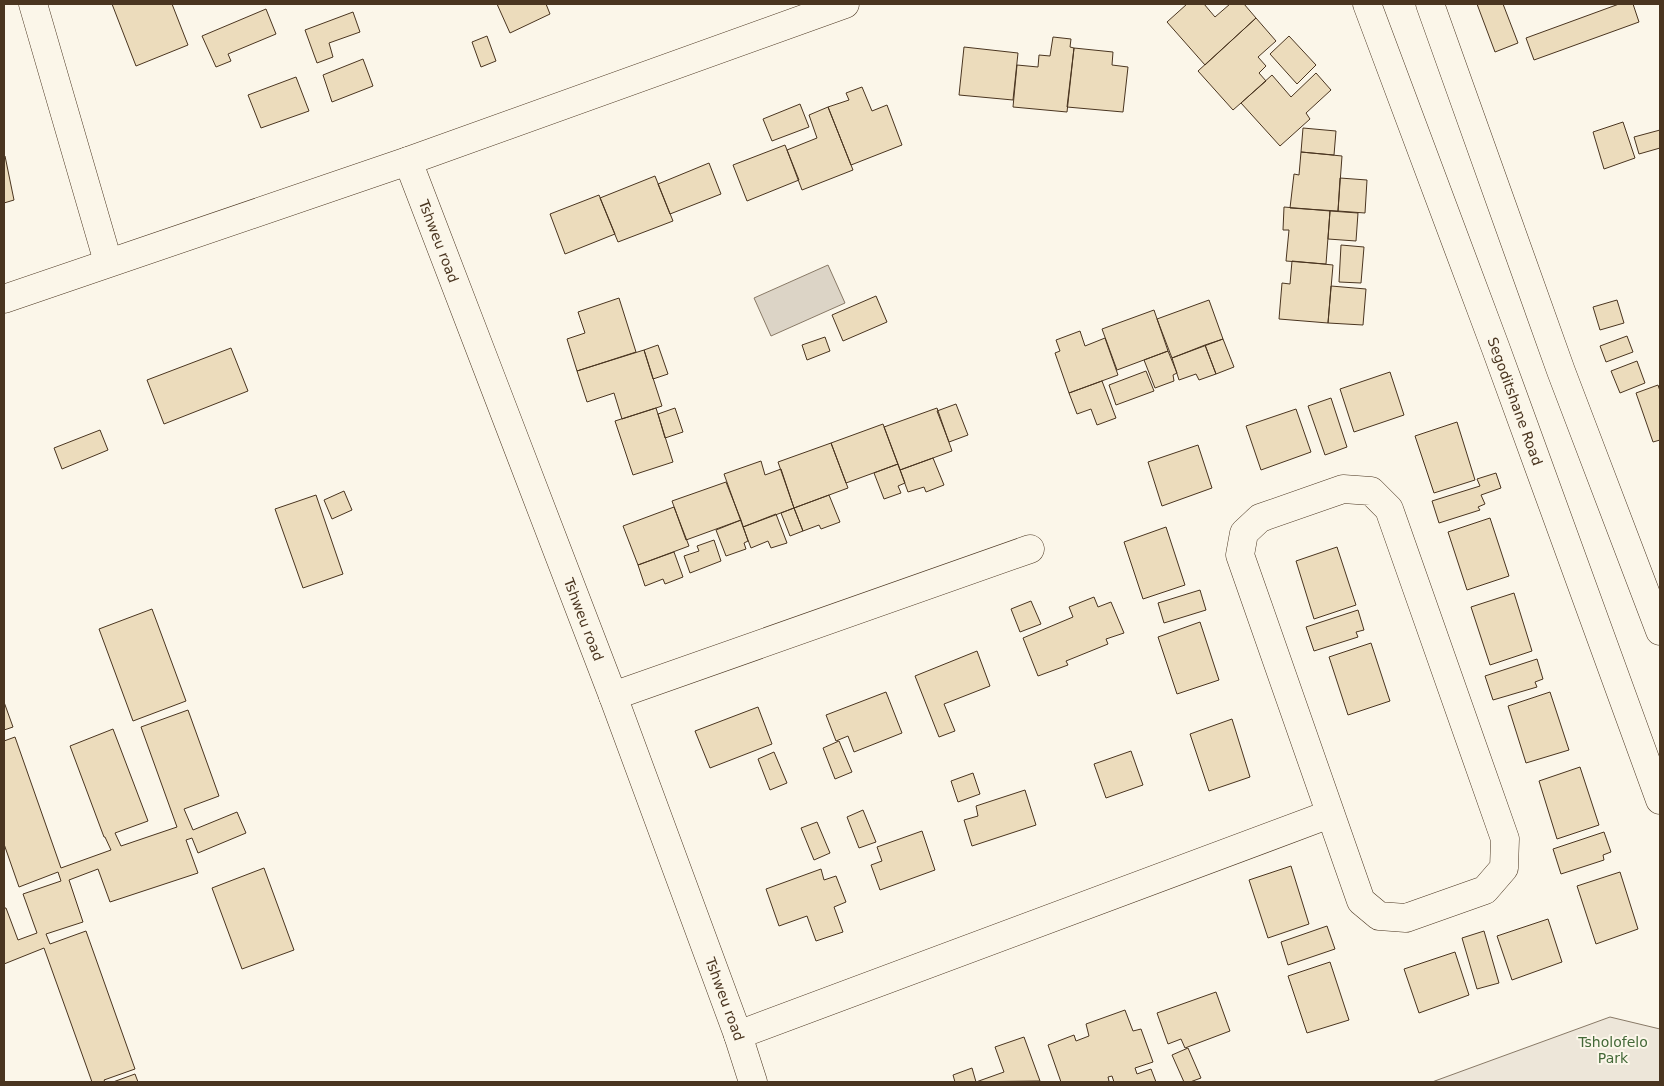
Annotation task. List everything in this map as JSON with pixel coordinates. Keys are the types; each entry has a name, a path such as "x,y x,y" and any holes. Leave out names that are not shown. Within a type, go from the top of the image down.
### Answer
{"street":[{"path":"33,4 108,262"},
{"path":"4,299 408,161 800,11 845,4"},
{"name":"Segoditshane Road","path":"1367,4 1496,349 1660,800"},
{"path":"1430,4 1561,371 1660,631"},
{"name":"Tshweu road","path":"408,161 613,696 738,1035 753,1082"},
{"path":"1343,488 1371,490 1389,509 1505,839 1504,868 1485,890 1406,918 1379,916 1360,901 1330,814 1240,555 1244,533 1260,518 1343,488"},
{"path":"613,696 1030,549"},
{"path":"738,1035 1330,814"}],"green space":[{"name":"Tsholofelo Park","path":"1610,1017 1660,1029 1660,1082 1432,1082"}],"shaded area":[{"path":"828,265 845,303 771,336 754,298"}],"building":[{"path":"112,4 172,4 188,45 136,66"},
{"path":"497,4 546,4 550,14 510,33"},
{"path":"1187,4 1204,4 1215,17 1230,4 1244,4 1256,18 1205,65 1167,22"},
{"path":"1477,4 1503,4 1518,43 1495,52"},
{"path":"1619,4 1633,4 1639,22 1534,60 1526,38"},
{"path":"266,9 276,34 228,54 231,61 216,67 202,36"},
{"path":"353,12 360,32 329,43 333,57 317,63 305,30"},
{"path":"1256,18 1276,41 1258,57 1266,66 1259,73 1266,81 1233,110 1198,71"},
{"path":"487,36 496,61 481,67 472,42"},
{"path":"1289,36 1316,65 1297,84 1270,54"},
{"path":"1053,37 1071,39 1070,47 1074,48 1067,112 1013,107 1017,65 1038,67 1039,55 1050,56"},
{"path":"964,47 1018,53 1013,100 959,95"},
{"path":"1074,48 1113,52 1112,65 1128,67 1123,112 1067,107"},
{"path":"363,59 373,86 332,102 323,75"},
{"path":"1316,73 1331,90 1306,113 1310,119 1280,146 1241,103 1272,75 1291,97"},
{"path":"296,77 309,111 261,128 248,95"},
{"path":"862,87 872,111 887,105 902,145 851,165 828,107 849,100 846,93"},
{"path":"800,104 809,127 772,141 763,119"},
{"path":"828,107 853,170 802,190 787,150 817,138 809,115"},
{"path":"1623,122 1635,158 1604,169 1593,132"},
{"path":"1303,128 1336,131 1334,155 1301,152"},
{"path":"1660,130 1660,148 1639,154 1634,137"},
{"path":"785,145 799,180 747,201 733,165"},
{"path":"1301,152 1342,156 1338,211 1290,208 1294,174 1299,175"},
{"path":"4,157 14,200 4,203"},
{"path":"709,163 721,194 670,214 658,184"},
{"path":"655,176 673,221 618,242 600,198"},
{"path":"1340,178 1367,180 1365,213 1338,211"},
{"path":"599,195 615,234 565,254 550,214"},
{"path":"1284,207 1330,211 1326,264 1286,261 1289,230 1283,230"},
{"path":"1330,211 1358,213 1356,241 1328,239"},
{"path":"1341,245 1364,247 1361,283 1339,282"},
{"path":"1292,261 1333,265 1328,323 1279,319 1282,283 1290,284"},
{"path":"1331,286 1366,289 1363,325 1328,323"},
{"path":"876,296 887,322 843,341 832,315"},
{"path":"619,298 636,352 577,371 567,339 585,333 578,312"},
{"path":"1209,300 1223,339 1172,358 1157,319"},
{"path":"1617,300 1624,323 1600,330 1593,307"},
{"path":"1154,310 1168,351 1117,370 1102,329"},
{"path":"1080,331 1085,346 1105,338 1118,375 1069,393 1055,353 1060,351 1056,340"},
{"path":"1627,336 1633,352 1606,362 1600,346"},
{"path":"825,337 830,351 807,360 802,345"},
{"path":"1223,339 1234,367 1216,374 1205,345"},
{"path":"658,345 668,374 653,379 644,350"},
{"path":"1205,345 1216,374 1199,380 1196,374 1179,380 1172,358"},
{"path":"231,348 248,391 164,424 147,380"},
{"path":"644,350 662,406 622,419 614,393 587,402 577,371"},
{"path":"1168,351 1177,373 1173,375 1174,381 1155,388 1144,360"},
{"path":"1637,361 1645,383 1620,393 1611,371"},
{"path":"1146,371 1154,391 1116,405 1109,385"},
{"path":"1390,372 1404,415 1354,432 1340,389"},
{"path":"1102,381 1116,418 1097,425 1091,409 1077,414 1069,393"},
{"path":"1658,385 1660,391 1660,440 1653,442 1636,393"},
{"path":"1331,398 1347,447 1325,455 1308,406"},
{"path":"956,404 968,435 949,442 937,411"},
{"path":"656,408 673,462 633,475 615,421"},
{"path":"675,408 683,432 665,438 658,414"},
{"path":"937,408 952,451 900,470 884,427"},
{"path":"1296,409 1311,452 1261,470 1246,426"},
{"path":"1457,422 1475,480 1434,493 1415,436"},
{"path":"883,424 898,464 846,483 831,443"},
{"path":"100,430 108,450 62,469 54,448"},
{"path":"831,443 848,488 794,508 778,462"},
{"path":"1198,445 1212,488 1162,506 1148,462"},
{"path":"933,458 944,485 926,492 924,487 908,492 900,470"},
{"path":"761,461 765,475 781,469 794,508 743,527 724,474"},
{"path":"898,464 905,483 898,486 901,493 884,499 874,473"},
{"path":"1496,473 1501,488 1481,495 1485,504 1478,507 1480,510 1439,523 1432,501 1480,486 1477,479"},
{"path":"726,482 741,520 686,540 672,501"},
{"path":"344,491 352,510 332,519 324,500"},
{"path":"316,495 343,574 303,588 275,509"},
{"path":"829,495 840,522 821,529 819,525 803,531 794,508"},
{"path":"674,507 689,546 638,565 623,526"},
{"path":"794,508 803,531 790,536 781,513"},
{"path":"776,514 787,543 771,548 768,541 751,548 743,527"},
{"path":"1490,518 1509,576 1467,590 1448,532"},
{"path":"741,520 748,541 744,543 746,549 726,556 716,530"},
{"path":"1166,527 1185,585 1143,599 1124,542"},
{"path":"714,540 721,561 690,573 684,556 699,551 697,546"},
{"path":"1337,547 1356,605 1314,619 1296,561"},
{"path":"674,552 683,577 665,584 663,579 645,586 638,565"},
{"path":"1200,590 1206,610 1164,623 1158,603"},
{"path":"1514,593 1532,651 1490,665 1471,607"},
{"path":"1094,597 1098,607 1111,602 1124,633 1106,639 1108,644 1066,661 1068,665 1038,676 1023,638 1073,617 1069,607"},
{"path":"1031,601 1041,624 1020,632 1011,609"},
{"path":"152,609 186,701 133,721 99,629"},
{"path":"1358,610 1364,630 1356,632 1358,637 1314,651 1306,627"},
{"path":"1200,622 1219,680 1177,694 1158,637"},
{"path":"1371,643 1390,701 1348,715 1329,657"},
{"path":"977,651 990,686 944,704 955,731 939,737 915,676"},
{"path":"1537,659 1543,679 1535,682 1537,687 1493,700 1485,676"},
{"path":"886,692 902,733 854,752 848,736 836,741 826,715"},
{"path":"1550,692 1569,750 1526,763 1508,706"},
{"path":"4,702 13,727 4,730"},
{"path":"758,707 772,744 710,768 695,731"},
{"path":"188,710 219,796 184,809 193,830 237,812 246,833 198,853 192,838 186,840 198,873 110,902 98,869 69,880 83,922 46,934 50,944 86,931 135,1069 104,1080 105,1082 92,1082 44,948 4,964 4,908 6,908 18,940 37,933 23,894 61,881 58,872 19,887 4,844 4,741 15,737 61,868 111,850 104,837 70,746 113,729 148,821 115,833 121,846 177,827 141,727"},
{"path":"1232,719 1250,777 1209,791 1190,734"},
{"path":"839,741 852,772 835,779 823,748"},
{"path":"1131,751 1143,785 1106,798 1094,764"},
{"path":"774,752 787,783 770,790 758,759"},
{"path":"1580,767 1599,825 1557,839 1539,781"},
{"path":"973,773 980,794 958,802 951,781"},
{"path":"1025,790 1036,825 972,846 964,820 978,816 976,806"},
{"path":"863,810 876,842 859,848 847,817"},
{"path":"817,822 830,853 814,860 801,828"},
{"path":"922,831 935,870 880,890 871,865 882,861 877,847"},
{"path":"1604,832 1611,852 1603,855 1604,860 1561,874 1553,849"},
{"path":"1291,866 1309,924 1268,938 1249,880"},
{"path":"264,868 294,950 242,969 212,888"},
{"path":"821,869 824,880 836,876 846,902 834,907 843,932 816,941 807,916 779,926 766,889"},
{"path":"1620,872 1638,929 1596,944 1577,886"},
{"path":"1548,919 1562,962 1512,980 1497,936"},
{"path":"1327,926 1335,949 1288,965 1281,942"},
{"path":"1484,931 1499,983 1477,989 1462,938"},
{"path":"1455,952 1469,995 1419,1013 1404,969"},
{"path":"1330,962 1349,1020 1307,1033 1288,976"},
{"path":"1216,992 1230,1031 1185,1048 1181,1039 1168,1044 1157,1013"},
{"path":"1125,1010 1133,1031 1141,1029 1153,1062 1135,1068 1137,1074 1151,1069 1156,1082 1114,1082 1112,1076 1108,1077 1109,1081 1107,1082 1061,1082 1048,1045 1074,1035 1076,1041 1089,1036 1086,1024"},
{"path":"1024,1037 1040,1081 977,1082 1004,1072 995,1047"},
{"path":"1188,1048 1201,1078 1184,1082 1172,1055"},
{"path":"972,1068 976,1082 955,1082 953,1075"},
{"path":"135,1074 138,1082 113,1082"}]}
